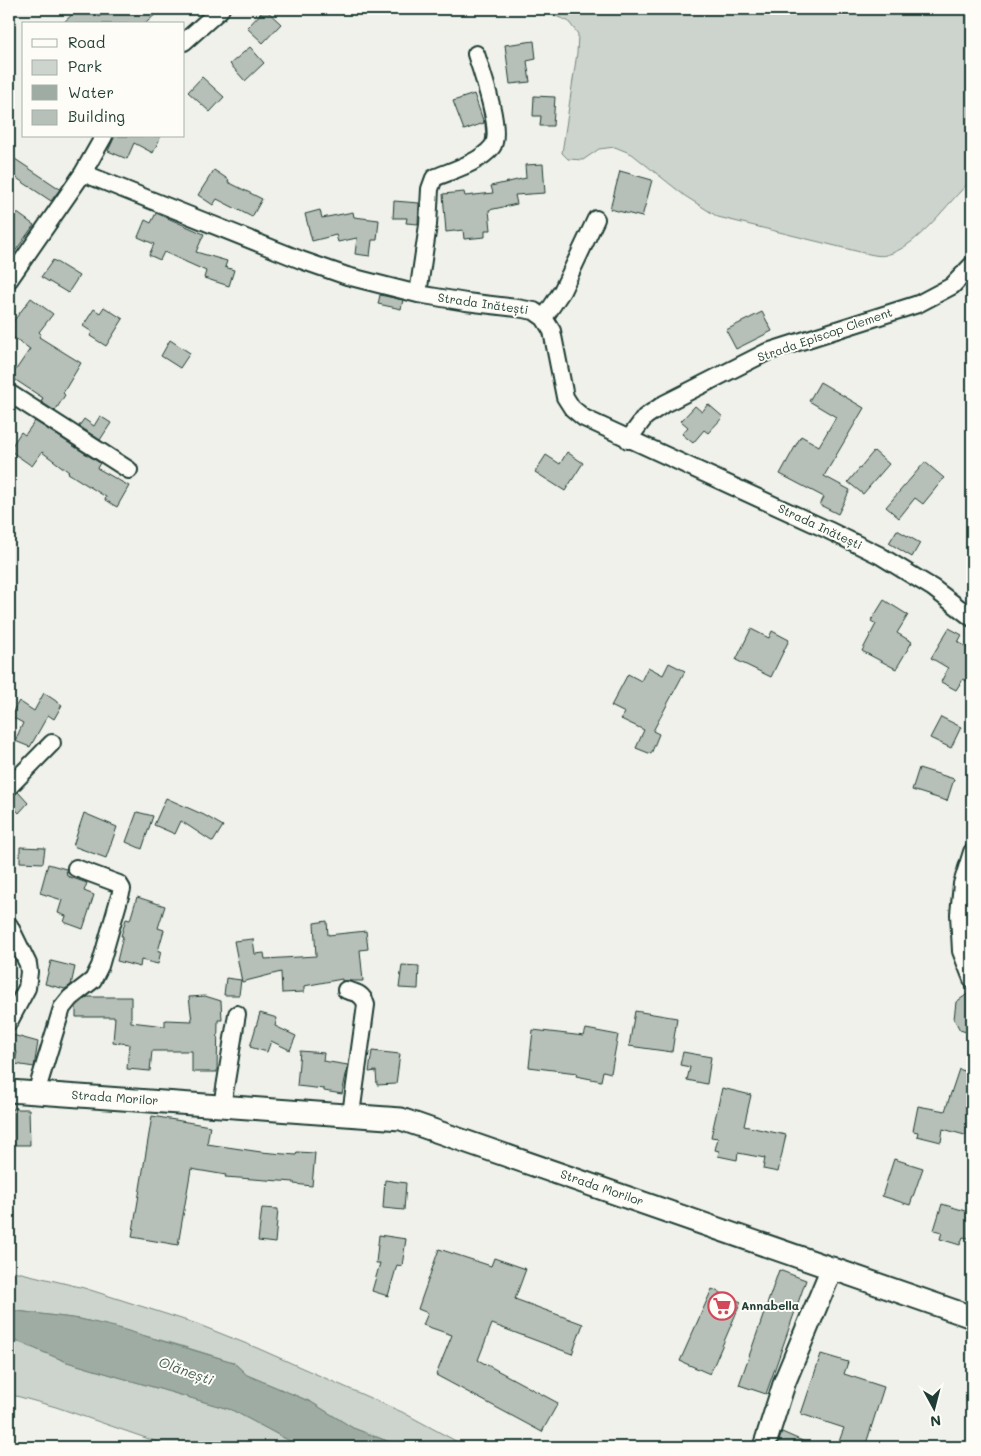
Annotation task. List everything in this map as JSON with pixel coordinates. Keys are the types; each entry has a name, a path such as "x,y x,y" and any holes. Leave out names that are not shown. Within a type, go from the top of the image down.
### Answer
{"street":[{"path":"185,41 222,9"},
{"path":"418,294 428,225 430,190 434,178 482,156 493,145 495,131 491,103 476,54"},
{"path":"9,280 83,173 103,138"},
{"name":"Strada Inătești","path":"83,173 301,260 347,276 418,294 534,312 544,318 552,331 565,397 572,408 584,418 628,440 828,530 879,556 933,588 972,618"},
{"path":"544,318 562,291 596,219"},
{"name":"Strada Episcop Clement","path":"628,440 645,417 673,399 767,352 918,304 952,286 972,265"},
{"path":"9,394 129,470"},
{"path":"9,787 52,743"},
{"path":"972,852 962,884 960,914 961,951 972,979"},
{"path":"36,1093 62,1008 70,998 93,980 100,966 122,889 118,884 76,868"},
{"path":"9,926 13,945 28,964 29,980 9,1022"},
{"path":"346,990 359,993 364,998 366,1005 351,1114"},
{"path":"222,1106 237,1014"},
{"name":"Strada Morilor","path":"9,1091 401,1118 972,1317"},
{"path":"764,1447 785,1381 832,1268"}],"green space":[{"path":"530,9 972,9 972,180 921,234 898,250 881,256 718,217 685,196 632,154 615,147 599,149 583,160 568,159 562,153 577,53 578,34 568,21 548,13"},
{"path":"9,1270 84,1288 197,1324 257,1348 402,1412 467,1447 403,1447 353,1428 311,1402 247,1375 233,1362 175,1344 80,1319 9,1310"},
{"path":"9,1340 19,1342 67,1362 232,1410 301,1447 172,1447 56,1407 9,1394"}],"water":[{"name":"Olănești","path":"9,1310 80,1319 115,1327 233,1362 247,1375 311,1402 353,1428 403,1447 301,1447 232,1410 67,1362 19,1342 9,1340"}],"building":[{"path":"78,9 91,9 99,17 108,9 161,9 147,22 64,22"},
{"path":"265,9 281,24 263,43 247,28"},
{"path":"534,41 536,59 527,61 530,82 510,84 505,45"},
{"path":"250,47 264,63 245,81 230,64"},
{"path":"202,77 224,97 210,112 188,92"},
{"path":"474,94 484,123 464,130 453,101"},
{"path":"534,96 555,97 553,126 540,126 541,116 533,116"},
{"path":"114,138 160,138 153,153 134,143 127,159 108,151"},
{"path":"15,159 60,189 51,201 9,173 9,168"},
{"path":"543,164 545,193 515,195 517,204 489,210 491,230 485,230 485,237 464,239 463,230 446,232 443,194 464,192 465,196 493,193 491,186 526,178 525,165"},
{"path":"214,170 229,180 228,182 262,199 252,217 217,199 213,205 198,195"},
{"path":"620,171 652,180 642,217 610,209"},
{"path":"394,201 419,203 418,224 406,223 407,218 393,218"},
{"path":"9,207 34,225 9,260"},
{"path":"320,210 322,218 353,212 354,217 379,220 377,240 372,240 370,256 355,254 357,238 338,242 336,235 312,241 305,214"},
{"path":"156,213 204,234 196,252 227,261 225,267 234,270 229,286 204,278 206,271 164,252 160,260 149,255 154,244 138,237 145,220 151,223"},
{"path":"53,260 79,276 68,293 41,277"},
{"path":"380,295 403,300 401,309 378,304"},
{"path":"31,298 53,314 39,332 41,334 39,337 81,363 63,393 65,395 55,411 41,402 43,398 11,377 30,349 9,334 9,327"},
{"path":"104,307 123,319 106,346 90,336 92,332 83,326 94,309 100,313"},
{"path":"762,312 772,331 736,349 726,330"},
{"path":"170,340 190,353 180,368 161,356"},
{"path":"820,382 864,408 824,476 850,490 838,514 820,505 824,497 780,474 801,436 819,446 836,417 809,401"},
{"path":"708,404 723,417 708,433 704,430 693,443 682,434 688,427 681,421 695,406 702,412"},
{"path":"100,416 111,423 100,440 79,426 84,419 94,426"},
{"path":"35,421 100,463 97,468 129,486 117,507 105,500 106,497 68,473 42,452 32,466 9,450 21,432 25,435"},
{"path":"874,451 889,464 863,494 848,482"},
{"path":"567,452 583,463 565,491 535,472 546,455 560,464"},
{"path":"925,462 944,478 923,504 915,498 899,518 886,507"},
{"path":"897,530 920,543 912,557 889,543"},
{"path":"884,600 908,615 897,633 912,642 896,669 862,651 876,624 871,621"},
{"path":"949,628 962,635 958,642 972,650 972,684 963,679 956,690 941,682 948,668 931,658"},
{"path":"751,629 769,638 772,631 789,640 771,677 736,660"},
{"path":"669,663 685,671 653,731 659,734 651,754 636,748 644,730 621,719 625,713 611,706 628,674 641,681 648,667 663,675"},
{"path":"44,693 62,705 54,719 48,715 30,747 15,741 23,723 10,716 19,701 34,711"},
{"path":"941,717 961,727 951,748 930,738"},
{"path":"919,768 954,779 947,801 912,790"},
{"path":"18,792 28,803 19,813 9,803 9,800"},
{"path":"166,798 223,826 213,842 181,821 175,834 154,825"},
{"path":"137,812 153,816 142,849 126,842"},
{"path":"84,813 117,827 106,858 73,846"},
{"path":"20,847 45,848 43,863 20,862"},
{"path":"48,864 66,869 67,876 87,883 84,891 94,895 83,929 64,922 66,916 58,913 62,900 40,893"},
{"path":"137,897 165,906 158,928 164,930 158,951 161,951 158,964 141,960 140,967 117,961 126,919 130,920"},
{"path":"327,921 328,935 366,931 368,949 360,950 363,981 342,981 342,979 304,986 304,992 282,993 281,972 242,982 234,941 253,939 255,954 264,953 265,959 316,956 314,923"},
{"path":"51,961 75,967 71,985 65,989 45,984"},
{"path":"402,965 419,966 418,989 399,988"},
{"path":"226,978 241,980 239,995 224,995"},
{"path":"972,991 972,1034 960,1030 954,1019 956,1002"},
{"path":"205,996 221,1001 222,1020 218,1020 217,1072 192,1072 192,1051 152,1051 150,1071 127,1069 129,1044 113,1042 115,1017 76,1017 76,1007 87,997 131,997 131,1022 165,1026 165,1020 192,1021 189,997"},
{"path":"635,1011 677,1018 672,1052 629,1046"},
{"path":"260,1013 277,1018 275,1026 296,1036 290,1050 271,1041 267,1052 250,1047"},
{"path":"586,1029 618,1035 611,1073 603,1071 601,1081 576,1076 577,1073 529,1067 533,1030 584,1036"},
{"path":"9,1034 38,1042 34,1067 15,1064 17,1052 9,1050"},
{"path":"300,1051 324,1053 323,1061 348,1065 342,1094 324,1091 324,1089 297,1086"},
{"path":"372,1051 400,1054 396,1084 377,1085 376,1071 369,1072"},
{"path":"683,1052 711,1057 707,1084 687,1080 690,1067 680,1065"},
{"path":"959,1069 972,1074 972,1137 943,1129 941,1142 917,1136 918,1132 913,1131 918,1106 945,1111"},
{"path":"722,1088 751,1095 744,1126 786,1135 778,1172 763,1169 765,1158 738,1153 737,1160 718,1156 719,1151 715,1150 718,1138 711,1137"},
{"path":"9,1109 29,1109 30,1145 9,1145"},
{"path":"152,1116 210,1126 207,1144 296,1155 297,1152 315,1153 312,1186 294,1184 294,1182 225,1177 226,1175 191,1169 178,1245 132,1237"},
{"path":"894,1159 923,1168 910,1205 882,1196"},
{"path":"385,1180 406,1183 404,1210 383,1208"},
{"path":"942,1204 972,1213 972,1239 963,1237 960,1245 940,1239 942,1232 934,1230"},
{"path":"262,1208 278,1209 275,1243 258,1241"},
{"path":"379,1235 406,1239 402,1266 397,1265 388,1296 372,1291 380,1263 376,1263"},
{"path":"439,1249 491,1266 494,1258 526,1269 515,1299 583,1324 572,1354 492,1324 478,1360 558,1403 542,1432 436,1375 452,1335 423,1325 428,1313 418,1309"},
{"path":"779,1270 806,1280 766,1394 739,1385"},
{"path":"712,1289 741,1302 710,1374 680,1361"},
{"path":"821,1354 848,1362 844,1374 884,1387 865,1447 837,1447 844,1428 801,1414"},
{"path":"782,1432 816,1447 777,1447"}],"place":[{"name":"Annabella","path":"722,1306"}]}
